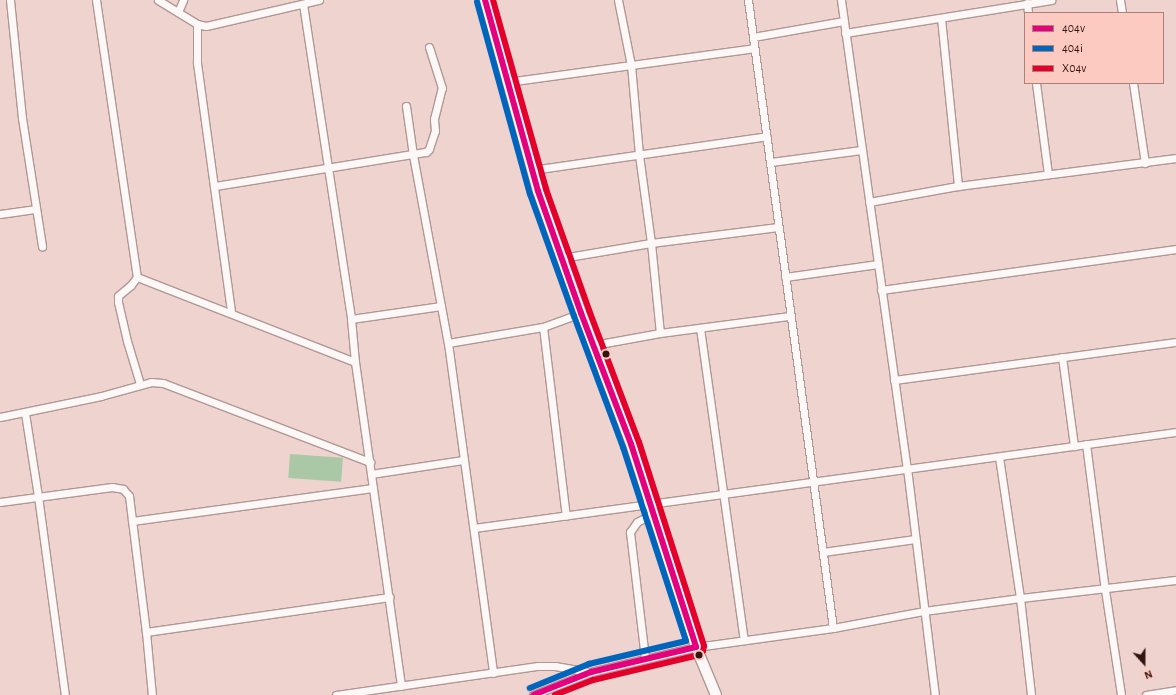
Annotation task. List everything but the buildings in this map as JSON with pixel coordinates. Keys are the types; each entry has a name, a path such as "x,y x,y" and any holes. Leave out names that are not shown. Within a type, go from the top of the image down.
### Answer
{"main road":[{"path":"485,0 532,170 581,313 631,444 696,647 716,695"}],"street":[{"path":"10,0 22,118 35,209 42,246"},
{"path":"96,0 137,277 131,285 118,296 118,302 127,342 140,384"},
{"path":"158,0 198,24 213,24 319,0"},
{"path":"178,12 183,0"},
{"path":"618,0 631,65 639,155 651,243 660,332"},
{"path":"748,0 833,628"},
{"path":"841,0 907,468 935,695"},
{"path":"845,33 1051,0"},
{"path":"1120,0 1122,12"},
{"path":"1027,3 1028,12"},
{"path":"303,4 351,319 355,362 401,686"},
{"path":"941,18 958,186"},
{"path":"753,37 844,21"},
{"path":"198,24 197,63 231,312"},
{"path":"214,186 426,152 429,149 435,131 434,119 441,95 440,81 429,48"},
{"path":"507,82 754,48"},
{"path":"1036,84 1048,174"},
{"path":"1133,84 1145,163"},
{"path":"406,106 413,155 448,343 493,673"},
{"path":"532,170 767,136"},
{"path":"771,162 861,150"},
{"path":"869,202 958,186 1176,158"},
{"path":"0,214 35,209"},
{"path":"562,258 651,243 778,227"},
{"path":"881,290 1176,249"},
{"path":"785,277 878,264"},
{"path":"137,277 231,312 355,362"},
{"path":"351,319 441,306"},
{"path":"448,343 543,327 581,313"},
{"path":"594,345 660,332 790,316"},
{"path":"543,327 566,516"},
{"path":"700,328 722,493 744,640"},
{"path":"894,380 1176,342"},
{"path":"1062,357 1074,446"},
{"path":"0,417 101,396 140,384 163,382 370,462"},
{"path":"25,413 66,695"},
{"path":"474,528 566,516 652,508 722,493 1176,432"},
{"path":"1086,444 1105,590 1121,695"},
{"path":"998,457 1020,598 1031,695"},
{"path":"371,474 463,460"},
{"path":"0,502 112,487 123,489 129,496 146,632 152,695"},
{"path":"132,521 373,488"},
{"path":"644,658 630,532 637,522 652,508"},
{"path":"823,552 915,539"},
{"path":"533,695 591,672 644,658 696,647 833,628 924,611 1020,598 1105,590 1176,580"},
{"path":"146,632 389,597"},
{"path":"336,695 555,666 591,672"},
{"path":"1146,695 1176,690"}],"green space":[{"path":"290,454 343,458 341,482 288,478"}],"transit line":[{"name":"404v","path":"485,0 538,191 581,313 631,444 696,647 591,672 533,695"},
{"name":"X04v","path":"493,0 546,189 589,310 639,442 704,646 703,651 699,655 593,680 555,695"},
{"name":"404i","path":"477,2 530,194 623,447 686,641 589,664 530,688"}]}
